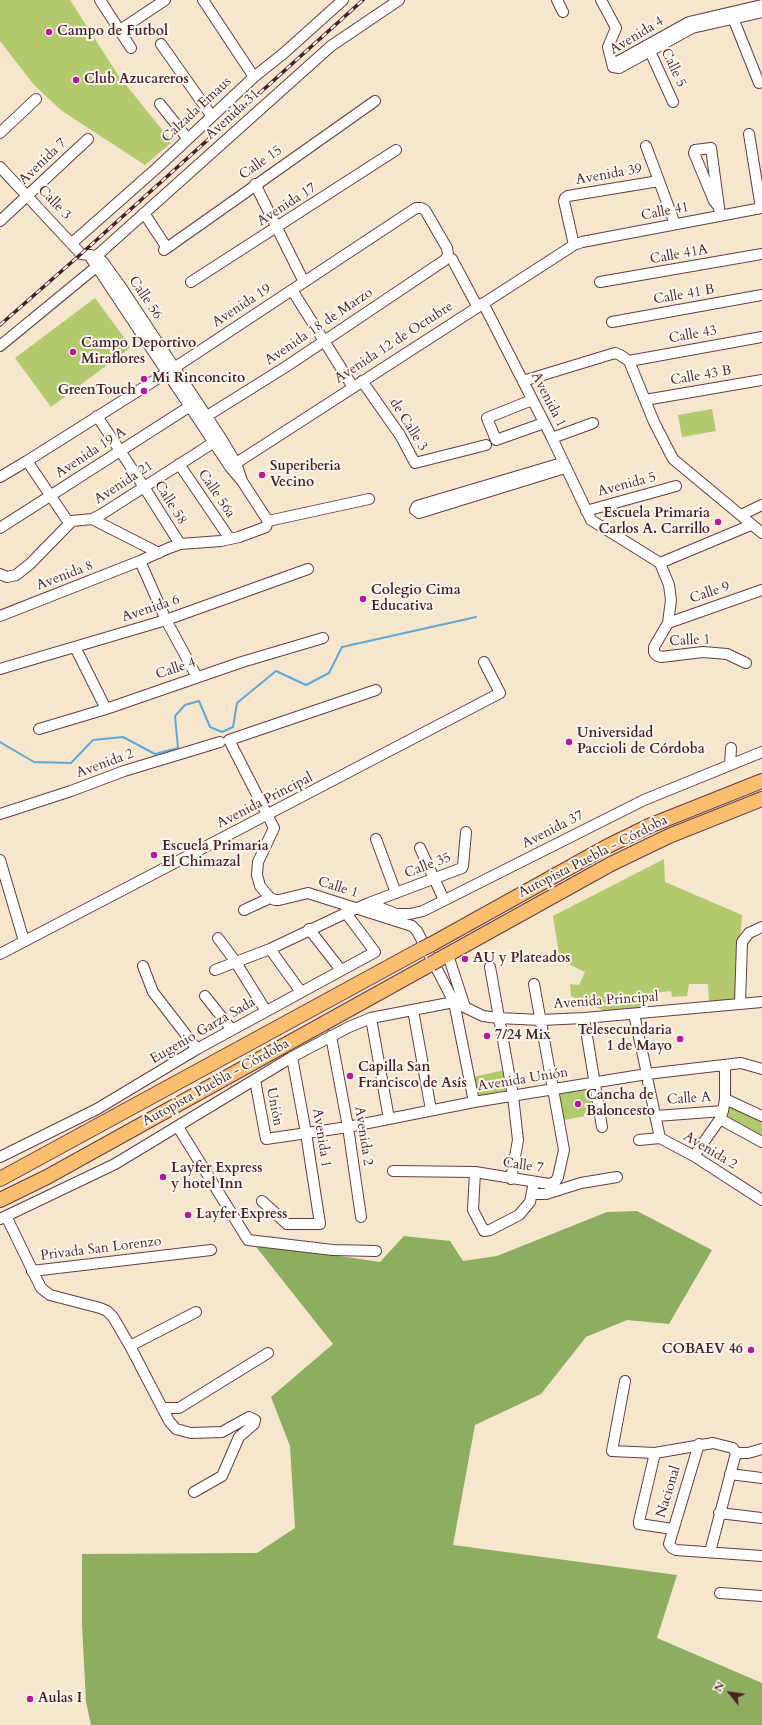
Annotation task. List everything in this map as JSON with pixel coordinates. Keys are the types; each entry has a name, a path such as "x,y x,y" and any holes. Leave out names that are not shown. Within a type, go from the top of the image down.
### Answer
{"highway":[{"name":"Autopista Puebla - Córdoba","path":"0,1179 608,846 649,826 762,781"},
{"name":"Autopista Puebla - Córdoba","path":"0,1200 47,1177 611,864 676,833 762,799"}],"street":[{"path":"100,0 131,48"},
{"path":"120,30 165,0"},
{"path":"203,0 254,76"},
{"name":"Calzada Emaus","path":"72,243 158,167 211,115 254,76 284,53 344,0"},
{"name":"Avenida 31","path":"0,346 95,260 144,213 331,46 399,0"},
{"path":"557,0 563,12"},
{"name":"Avenida 4","path":"601,0 616,28 608,47 613,68 615,63 648,48 691,25 732,15 762,5"},
{"name":"Avenida 4","path":"732,15 762,12"},
{"path":"732,15 759,83"},
{"path":"161,44 211,115"},
{"name":"Calle 5","path":"648,48 673,102"},
{"path":"0,134 36,99"},
{"name":"Calle 15","path":"144,213 166,249 255,184 375,101"},
{"path":"160,104 187,138"},
{"path":"749,134 762,208"},
{"name":"Avenida 7","path":"0,221 88,138"},
{"path":"646,146 675,224"},
{"path":"711,148 719,200 719,211 694,153 695,150 711,148"},
{"name":"Avenida 17","path":"191,282 396,150"},
{"name":"Calle 3","path":"0,167 81,254 95,260"},
{"name":"Avenida 39","path":"574,245 564,201 565,198 568,196 659,181"},
{"path":"255,184 304,282"},
{"name":"Avenida 19","path":"1,473 27,462 416,208 425,210 447,248 448,260"},
{"name":"Calle 41","path":"574,245 675,224 719,211 762,208"},
{"name":"Avenida 12 de Octubre","path":"233,465 480,304 574,245"},
{"name":"Calle 41A","path":"600,282 762,254"},
{"name":"Calle 56","path":"95,260 121,287 171,369 268,521"},
{"name":"Avenida 1","path":"448,260 480,304 523,381 552,438 586,511"},
{"name":"Avenida 18 de Marzo","path":"207,416 448,260"},
{"path":"292,290 353,386"},
{"name":"Calle 41 B","path":"612,322 762,295"},
{"name":"Calle 43","path":"629,361 762,337"},
{"path":"523,381 615,353 620,355 629,361 645,400 673,458 762,533"},
{"name":"Calle 43 B","path":"645,400 762,380"},
{"name":"de Calle 3","path":"362,381 400,435 415,463 486,445"},
{"path":"532,400 487,418 496,440 544,423"},
{"name":"Calle 56","path":"194,404 207,416 217,440"},
{"name":"Avenida 19 A","path":"0,528 194,404"},
{"name":"Calle 58","path":"97,416 180,544"},
{"path":"552,438 593,423"},
{"name":"Avenida 21","path":"68,523 77,520 92,519 217,440"},
{"path":"4,576 16,575 30,564 68,523 27,462"},
{"name":"Calle 56a","path":"179,464 230,539"},
{"path":"564,466 419,513 415,510 416,506 564,466"},
{"name":"Avenida 5","path":"586,511 676,486"},
{"path":"268,521 369,499"},
{"path":"741,516 762,506"},
{"path":"586,511 596,525 660,562 751,525"},
{"path":"92,519 158,552"},
{"name":"Avenida 8","path":"0,616 180,544 230,539 266,527 268,521"},
{"path":"140,561 166,620 197,677"},
{"name":"Calle 1","path":"660,562 670,592 668,623 654,647 654,652 656,655 661,657 703,652 727,654 746,663"},
{"name":"Avenida 6","path":"0,669 166,620 308,569"},
{"name":"Calle 9","path":"668,623 762,590"},
{"name":"Calle 4","path":"39,729 106,709 242,662 324,638"},
{"path":"76,647 106,709"},
{"name":"Avenida Principal","path":"0,954 500,694 484,662"},
{"name":"Avenida 2","path":"0,814 71,791 124,771 224,741 376,690"},
{"path":"224,741 268,815 274,828 258,862 257,875 260,886 274,899"},
{"path":"730,765 731,748"},
{"name":"Avenida 37","path":"369,903 396,914 410,914 423,911 644,800 730,765 760,755"},
{"name":"Calle 35","path":"369,903 434,879 464,866 466,832"},
{"path":"376,839 396,893"},
{"path":"420,848 444,900"},
{"path":"0,860 24,941"},
{"name":"Calle 1","path":"244,910 274,899 308,894 412,926 418,931 454,1002 474,1102"},
{"path":"215,970 235,961 270,949 309,929 369,903"},
{"name":"Eugenio Garza Sada","path":"0,1157 97,1109 197,1049 375,952 346,912"},
{"path":"740,1003 742,942 749,933 762,928"},
{"path":"309,929 341,970"},
{"path":"218,938 235,961 266,1011"},
{"path":"270,949 301,992"},
{"path":"439,960 466,1007"},
{"path":"143,966 153,992 197,1049"},
{"path":"490,967 498,1018 514,1096 518,1140 511,1179"},
{"path":"534,984 554,1089"},
{"path":"205,996 232,1030"},
{"path":"194,1492 222,1476 239,1437 254,1424 254,1420 248,1417 222,1432 191,1433 176,1429 169,1421 130,1346 113,1317 107,1311 100,1308 50,1295 41,1288 3,1218 115,1164 292,1057 349,1027 371,1018 454,1002"},
{"name":"Avenida Principal","path":"454,1002 466,1007 474,1013 498,1018 541,1020 634,1014 762,1002"},
{"path":"413,1010 431,1110"},
{"path":"634,1014 660,1138"},
{"path":"371,1018 389,1119"},
{"path":"584,1018 602,1127"},
{"name":"Avenida 2","path":"331,1036 348,1127 361,1217"},
{"name":"Avenida 1","path":"262,1201 287,1224 320,1224 292,1057"},
{"name":"Avenida Unión","path":"266,1139 348,1127 474,1102 594,1083 648,1078 741,1063 762,1069"},
{"path":"694,1156 721,1115 725,1099 725,1065"},
{"name":"Unión","path":"255,1080 266,1139"},
{"name":"Calle 7","path":"393,1171 475,1172 549,1184 555,1182 558,1177 564,1150 554,1089"},
{"name":"Calle A","path":"725,1099 762,1116"},
{"path":"721,1115 762,1142"},
{"name":"Calle A","path":"656,1116 721,1115"},
{"path":"178,1127 248,1240 333,1250 376,1251"},
{"name":"Avenida 2","path":"639,1140 660,1138 694,1156 762,1200"},
{"path":"475,1172 472,1210 484,1231 490,1230 519,1215 530,1202 534,1182"},
{"path":"532,1194 546,1194 581,1183 617,1177"},
{"name":"Privada San Lorenzo","path":"32,1271 211,1250"},
{"path":"130,1346 196,1312"},
{"path":"162,1408 179,1408 268,1353"},
{"path":"625,1381 612,1451 655,1453 699,1444 713,1443 733,1448 736,1453 719,1513 710,1552 762,1556"},
{"name":"Nacional","path":"699,1444 669,1544 676,1550 710,1552"},
{"path":"736,1453 748,1453 762,1449"},
{"path":"655,1453 639,1521 640,1524 673,1529"},
{"path":"730,1474 762,1478"},
{"path":"719,1513 762,1518"},
{"path":"720,1593 762,1596"}],"green space":[{"name":"Club Azucareros","path":"0,0 70,0 118,75 172,142 145,165 62,111 34,85 0,41"},
{"name":"Campo Deportivo Miraflores","path":"95,298 131,347 51,407 15,358"},
{"path":"712,409 716,431 682,437 678,415"},
{"path":"664,859 665,882 742,915 736,999 709,1002 708,984 689,984 687,996 672,997 671,991 645,994 647,1008 607,1012 571,996 570,984 579,985 585,972 560,960 553,916"},
{"path":"505,1070 509,1090 476,1096 473,1077"},
{"name":"Cancha de Baloncesto","path":"593,1088 597,1114 564,1120 559,1094"},
{"path":"729,1103 762,1119 762,1138 725,1119"},
{"path":"637,1211 712,1250 669,1324 627,1320 586,1337 541,1394 475,1425 453,1545 677,1575 657,1638 762,1683 762,1725 91,1725 86,1702 82,1625 82,1554 257,1553 295,1528 290,1446 271,1397 333,1344 253,1243 380,1262 404,1236 450,1241 463,1261 497,1256 607,1212"}],"waterway":[{"path":"0,742 34,762 71,763 93,740 123,737 155,754 178,748 175,716 185,705 199,701 210,727 222,732 233,727 237,703 276,671 306,685 329,673 342,647 476,617"}],"railway":[{"path":"0,325 363,0"}],"place":[{"name":"Campo de Futbol","path":"49,32"},
{"name":"Club Azucareros","path":"76,80"},
{"name":"Campo Deportivo Miraflores","path":"73,352"},
{"name":"Mi Rinconcito","path":"144,379"},
{"name":"GreenTouch","path":"144,391"},
{"name":"Superiberia Vecino","path":"262,475"},
{"name":"Escuela Primaria Carlos A. Carrillo","path":"718,522"},
{"name":"Colegio Cima Educativa","path":"363,599"},
{"name":"Universidad Paccioli de Córdoba","path":"569,742"},
{"name":"Escuela Primaria El Chimazal","path":"154,855"},
{"name":"AU y Plateados","path":"465,959"},
{"name":"7/24 Mix","path":"487,1036"},
{"name":"Telesecundaria 1 de Mayo","path":"680,1039"},
{"name":"Capilla San Francisco de Asís","path":"350,1076"},
{"name":"Cancha de Baloncesto","path":"578,1104"},
{"name":"Layfer Express y hotel Inn","path":"163,1177"},
{"name":"Layfer Express","path":"188,1215"},
{"name":"COBAEV 46","path":"751,1350"},
{"name":"Aulas I","path":"30,1699"}]}
